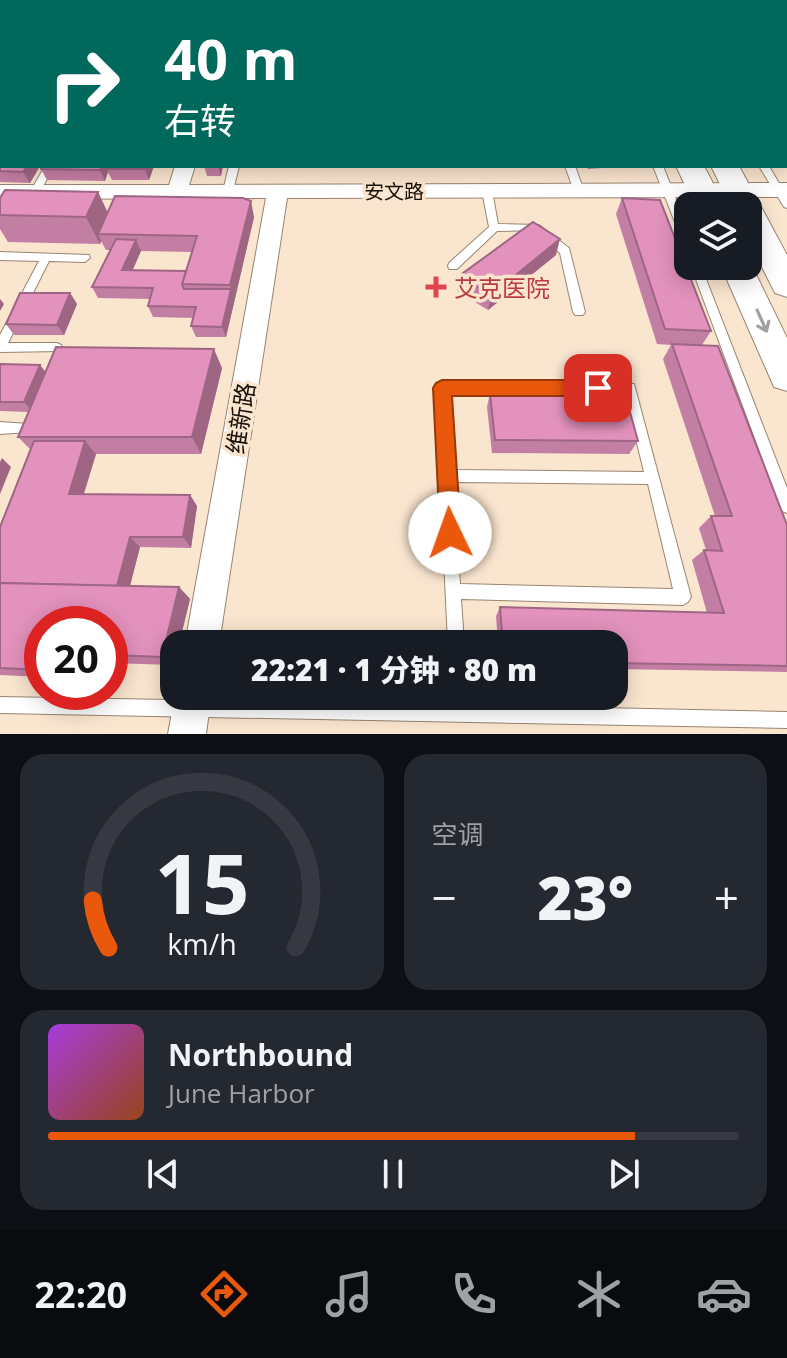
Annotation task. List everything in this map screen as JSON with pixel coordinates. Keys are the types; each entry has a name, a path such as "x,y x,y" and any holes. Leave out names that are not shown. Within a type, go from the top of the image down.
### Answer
{"main road":[{"path":"762,237 787,285"},
{"path":"743,280 787,376"}],"street":[{"path":"177,191 184,168"},
{"name":"安文路","path":"16,194 669,191 701,187 733,192"},
{"name":"维新路","path":"204,630 278,191"},
{"name":"安文路","path":"762,194 784,195"}],"lane":[{"path":"16,194 48,168"},
{"path":"228,191 234,168"},
{"path":"571,168 579,191"},
{"path":"659,168 674,205"},
{"path":"765,168 784,195"},
{"path":"487,191 494,228"},
{"path":"453,266 494,228 535,227 565,251 579,312"},
{"path":"0,256 85,258"},
{"path":"46,257 0,346 57,348"},
{"path":"701,280 787,506"},
{"path":"453,591 683,597 630,388 442,388 447,476 453,591 455,630"},
{"path":"0,428 24,428"},
{"path":"447,476 653,478"},
{"path":"0,705 190,713 787,720"},
{"path":"460,710 460,715"}],"building":[{"path":"0,168 26,168 23,172 0,171"},
{"path":"41,168 101,168 100,170"},
{"path":"5,190 98,192 86,217 0,215 0,198"},
{"path":"115,196 243,198 251,201 230,285 182,284 197,236 98,234"},
{"path":"622,198 660,200 674,236 674,280 691,280 711,331 665,329"},
{"path":"533,222 560,239 491,295 459,276"},
{"path":"116,239 136,240 122,270 186,271 182,284 184,289 231,289 222,327 191,326 196,307 148,306 153,288 92,287"},
{"path":"20,293 70,293 57,325 6,324"},
{"path":"672,344 718,346 787,525 787,666 628,663 628,630 502,630 500,607 724,613 704,550 722,551 711,516 732,516"},
{"path":"56,347 214,349 192,437 18,437"},
{"path":"0,364 40,365 24,402 0,402"},
{"path":"490,393 625,394 638,441 495,440"},
{"path":"34,441 85,441 69,494 190,495 183,537 130,537 117,586 0,583 0,527"},
{"path":"0,583 179,587 169,630 160,630 160,657 128,656 128,606 24,606 24,669 0,668"}],"place":[{"name":"艾克医院","path":"436,287"}],"route":[{"path":"450,533 442,388 598,388"}]}
